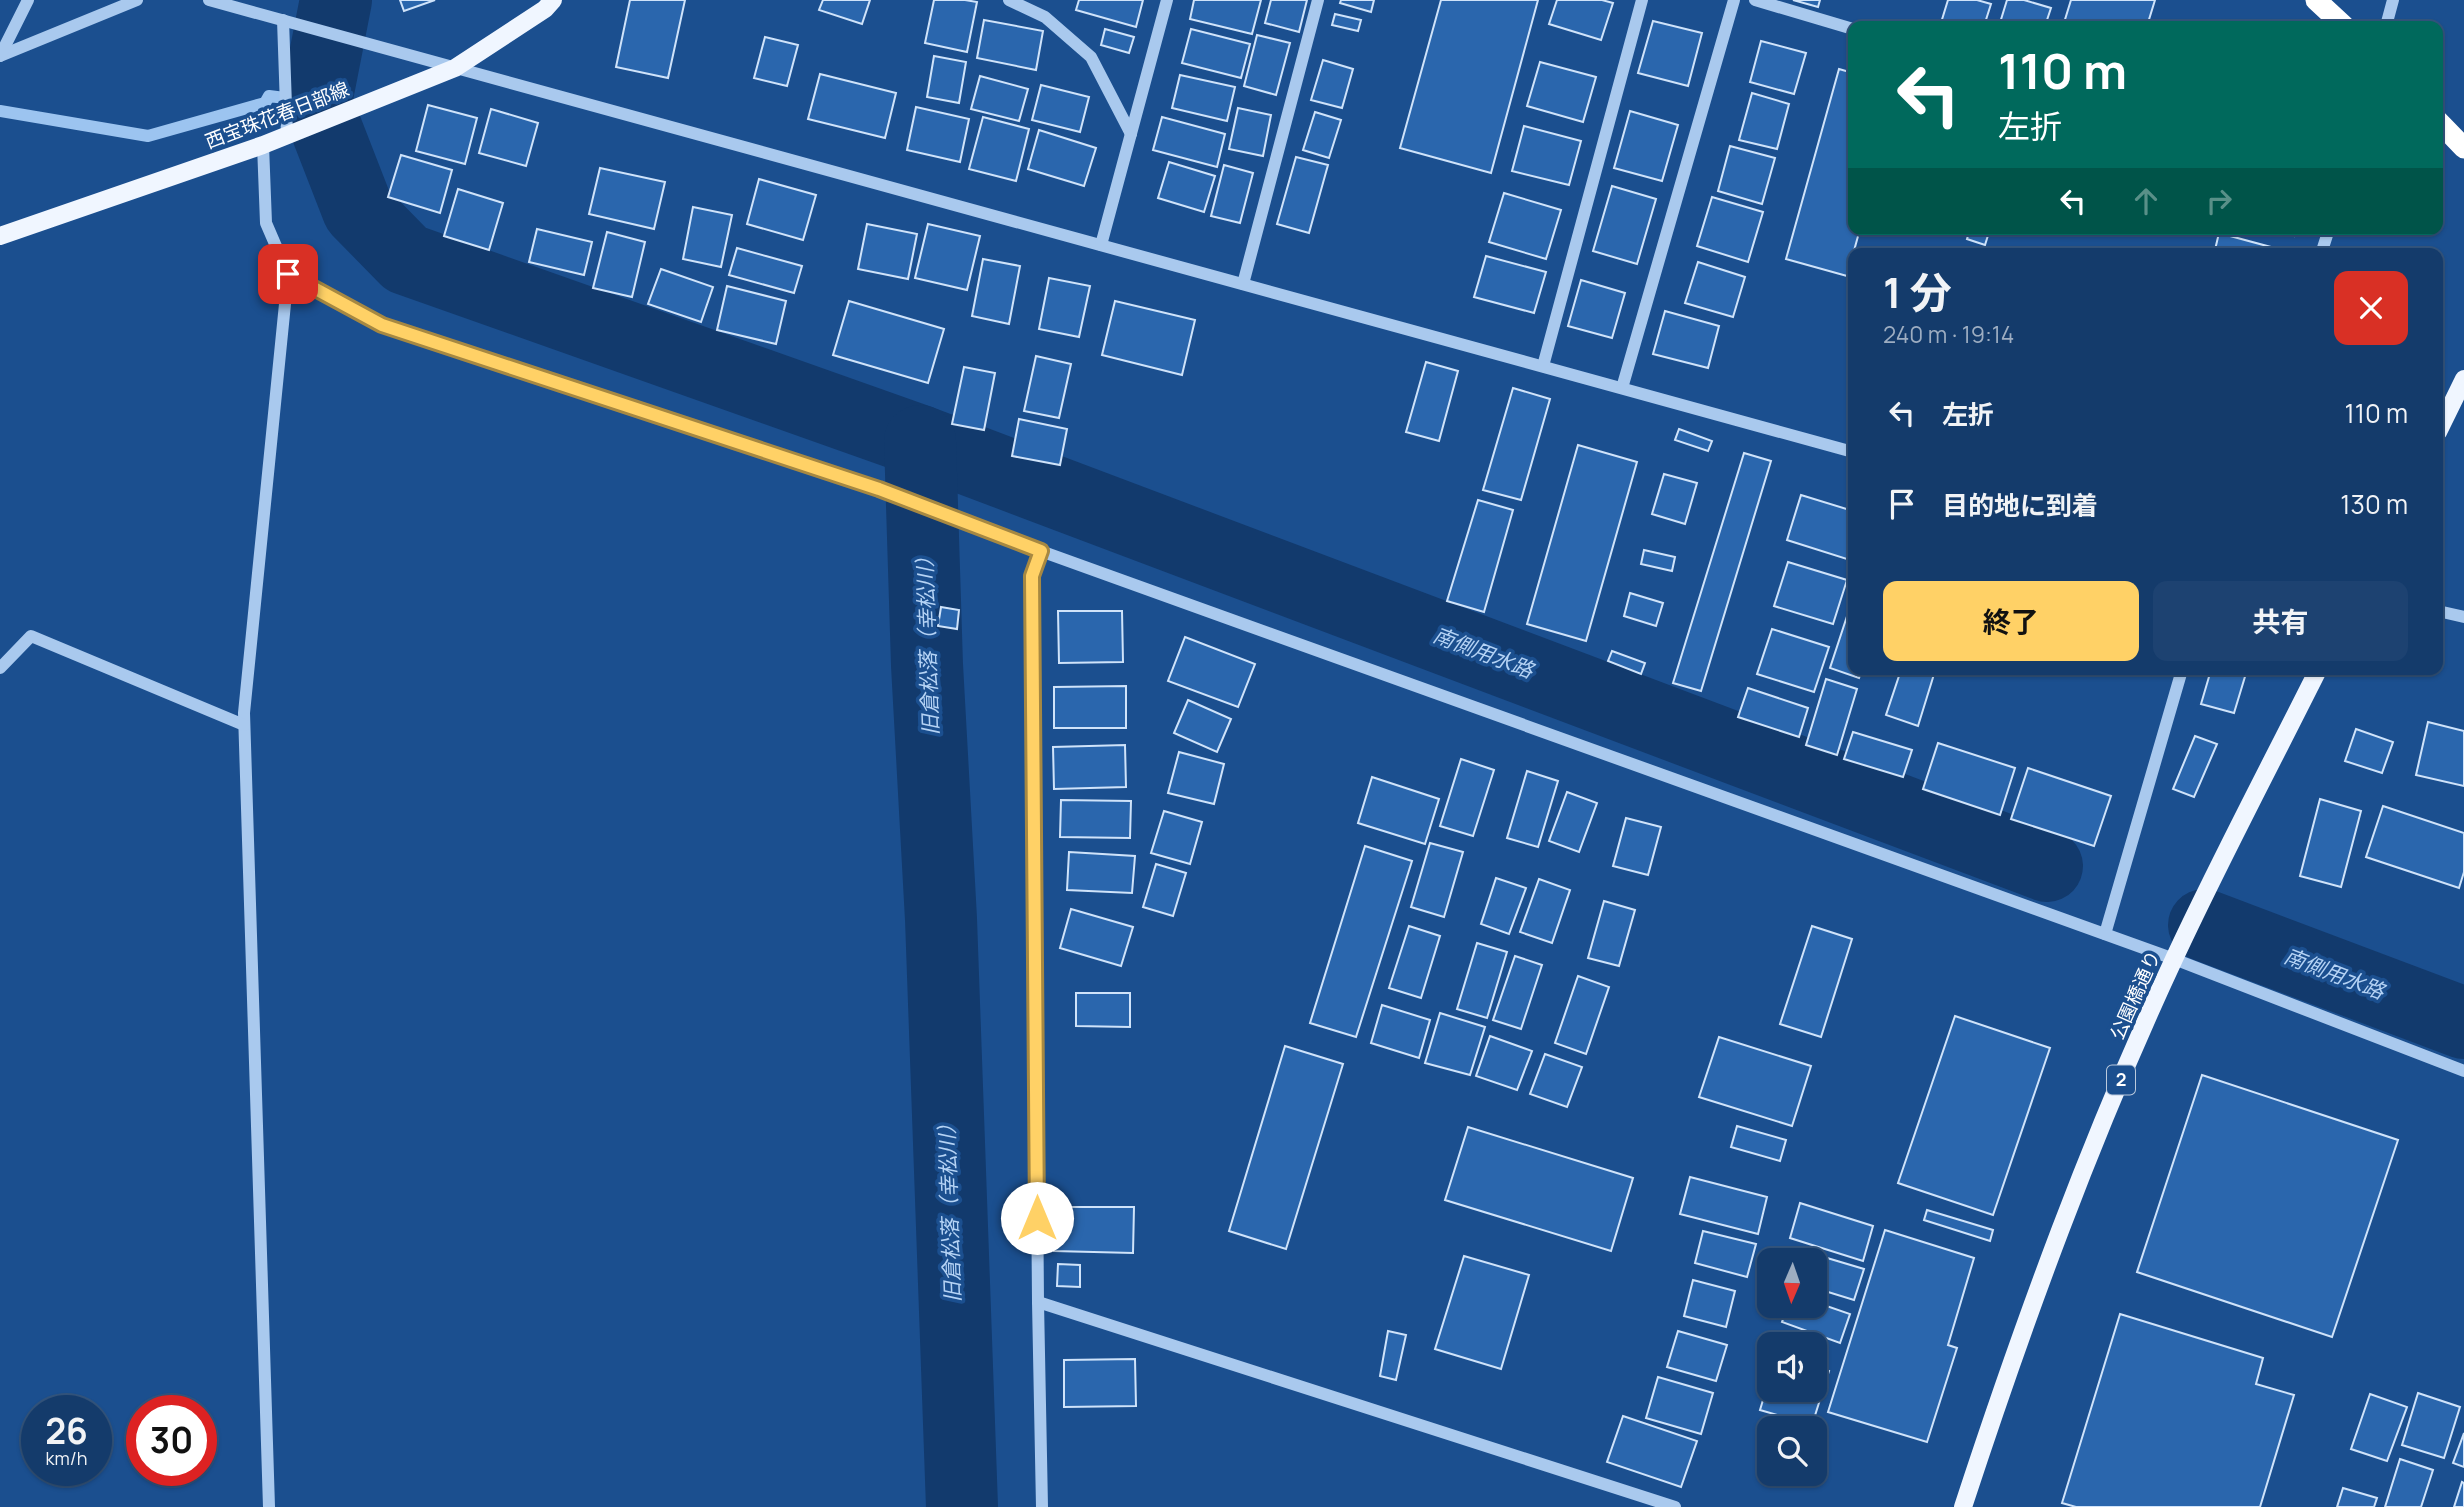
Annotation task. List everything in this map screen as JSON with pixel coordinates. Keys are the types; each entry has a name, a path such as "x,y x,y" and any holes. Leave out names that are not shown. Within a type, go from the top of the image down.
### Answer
{"highway":[{"path":"2316,0 2339,21"},
{"path":"2443,126 2464,148"}],"main road":[{"name":"西宝珠花春日部線","path":"0,236 263,145 455,68 545,9 554,0"},
{"path":"2443,422 2464,379"},
{"name":"公園橋通り","path":"1963,1507 2011,1362 2096,1136 2174,959 2316,675"}],"street":[{"path":"0,56 28,0"},
{"path":"0,56 137,0"},
{"path":"209,0 1848,451"},
{"path":"1009,0 1045,17 1091,57 1131,134"},
{"path":"1101,245 1167,0"},
{"path":"1243,284 1318,0"},
{"path":"1543,366 1642,0"},
{"path":"1622,388 1734,0"},
{"path":"1755,0 1848,28"},
{"path":"2387,21 2393,0"},
{"path":"284,20 288,134"},
{"path":"263,145 266,223 288,274 244,725 269,1507"},
{"path":"288,274 382,325 879,489 1010,540 2174,959 2464,1071"},
{"path":"1041,551 1032,576 1042,1507"},
{"path":"2443,612 2464,617"},
{"path":"0,668 31,636 244,725"},
{"path":"2105,934 2181,675"},
{"path":"1038,1302 1675,1507"}],"building":[{"path":"400,0 435,0 404,11"},
{"path":"630,0 685,0 668,78 616,67"},
{"path":"823,0 870,0 862,24 819,10"},
{"path":"934,0 977,2 967,52 925,43"},
{"path":"1079,0 1143,0 1136,27 1076,10"},
{"path":"1194,0 1261,0 1252,34 1190,19"},
{"path":"1271,0 1307,0 1299,32 1265,23"},
{"path":"1341,0 1374,0 1371,12 1340,3"},
{"path":"1441,0 1538,0 1491,173 1400,148"},
{"path":"1557,0 1602,0 1613,3 1601,40 1549,24"},
{"path":"1793,0 1820,0 1818,7"},
{"path":"1948,0 1977,0 1991,4 1986,21 1942,21"},
{"path":"2007,0 2024,0 2051,8 2047,21 2001,21"},
{"path":"2071,0 2155,0 2149,21 2065,21"},
{"path":"1335,14 1361,20 1358,31 1332,25"},
{"path":"984,20 1043,31 1036,70 977,58"},
{"path":"1653,21 1702,33 1688,86 1638,73"},
{"path":"1105,29 1134,37 1129,53 1101,45"},
{"path":"1191,29 1250,44 1241,78 1182,63"},
{"path":"1257,35 1290,43 1276,95 1244,86"},
{"path":"765,37 798,45 787,86 754,78"},
{"path":"1761,41 1806,53 1794,94 1750,82"},
{"path":"934,56 966,62 959,103 927,97"},
{"path":"1323,60 1353,69 1342,108 1311,100"},
{"path":"1540,62 1596,77 1583,122 1527,106"},
{"path":"1839,69 1848,72 1848,235 1858,235 1855,248 1848,248 1847,276 1786,259"},
{"path":"820,74 896,93 885,138 808,119"},
{"path":"1180,75 1235,87 1227,121 1172,108"},
{"path":"980,76 1028,89 1019,121 971,109"},
{"path":"1041,85 1089,97 1080,132 1032,120"},
{"path":"1752,93 1789,104 1777,149 1739,140"},
{"path":"428,105 477,118 465,164 416,151"},
{"path":"916,107 969,119 960,162 907,150"},
{"path":"1238,108 1271,115 1263,156 1229,149"},
{"path":"491,109 538,123 526,166 479,153"},
{"path":"1630,111 1678,125 1662,181 1614,168"},
{"path":"1315,112 1341,120 1329,158 1303,150"},
{"path":"983,117 1029,129 1016,181 969,169"},
{"path":"1162,117 1225,134 1217,167 1153,150"},
{"path":"1524,126 1581,141 1569,185 1512,171"},
{"path":"1039,130 1096,148 1084,186 1028,169"},
{"path":"1730,146 1775,158 1762,204 1718,191"},
{"path":"401,155 452,170 440,213 388,197"},
{"path":"1296,157 1328,165 1309,233 1277,224"},
{"path":"1169,162 1215,176 1204,212 1158,198"},
{"path":"1224,165 1253,173 1240,223 1211,216"},
{"path":"600,168 665,182 654,229 589,214"},
{"path":"759,179 816,195 803,240 747,224"},
{"path":"1612,186 1656,199 1637,264 1593,251"},
{"path":"458,189 503,203 489,250 444,236"},
{"path":"1504,193 1561,210 1546,259 1489,242"},
{"path":"1712,197 1763,212 1748,262 1697,246"},
{"path":"693,207 732,215 721,267 683,259"},
{"path":"867,224 917,234 908,279 858,269"},
{"path":"928,224 980,236 967,290 915,278"},
{"path":"537,229 592,242 584,275 529,262"},
{"path":"607,232 645,242 632,297 593,288"},
{"path":"1968,235 1988,235 1985,245 1967,239"},
{"path":"2219,235 2226,235 2274,248 2215,248"},
{"path":"737,248 802,266 794,293 729,275"},
{"path":"1486,256 1546,272 1534,313 1474,297"},
{"path":"983,259 1020,266 1009,324 972,316"},
{"path":"1698,262 1745,277 1733,317 1685,303"},
{"path":"661,269 713,287 701,322 648,304"},
{"path":"1049,278 1090,286 1079,337 1039,329"},
{"path":"1581,280 1625,293 1612,338 1568,326"},
{"path":"727,286 786,301 776,344 717,330"},
{"path":"849,301 944,329 928,383 833,355"},
{"path":"1115,301 1195,320 1182,375 1102,355"},
{"path":"1665,311 1719,326 1708,368 1653,354"},
{"path":"1036,356 1071,364 1059,418 1024,411"},
{"path":"1426,362 1458,371 1439,441 1406,432"},
{"path":"964,367 995,373 984,430 952,424"},
{"path":"1513,388 1550,399 1521,500 1483,490"},
{"path":"1019,419 1067,429 1060,465 1012,456"},
{"path":"1679,429 1712,441 1708,451 1675,440"},
{"path":"1578,445 1637,462 1586,641 1527,624"},
{"path":"1744,453 1771,461 1701,691 1673,683"},
{"path":"1664,474 1697,483 1685,524 1652,514"},
{"path":"1801,495 1848,509 1848,559 1787,540"},
{"path":"1478,500 1513,510 1484,612 1447,601"},
{"path":"1644,550 1675,557 1672,571 1641,564"},
{"path":"1788,562 1847,580 1833,624 1774,606"},
{"path":"1630,593 1663,603 1656,626 1624,616"},
{"path":"941,607 959,610 957,629 938,626"},
{"path":"1058,611 1122,611 1123,662 1059,663"},
{"path":"1848,613 1848,674 1830,668"},
{"path":"1772,629 1829,647 1814,692 1757,674"},
{"path":"1185,637 1255,664 1238,707 1168,681"},
{"path":"1612,651 1645,663 1641,674 1608,661"},
{"path":"1899,675 1934,675 1918,726 1886,715"},
{"path":"2210,675 2245,675 2234,713 2201,704"},
{"path":"1826,679 1857,689 1837,755 1806,745"},
{"path":"1126,686 1126,728 1054,728 1054,687"},
{"path":"1748,688 1808,708 1799,737 1738,717"},
{"path":"1188,700 1231,719 1217,752 1174,733"},
{"path":"2428,722 2464,731 2464,786 2416,775"},
{"path":"2356,729 2393,742 2382,773 2345,761"},
{"path":"1853,732 1912,750 1903,777 1844,759"},
{"path":"2195,736 2217,744 2194,797 2173,789"},
{"path":"1938,743 2015,768 2000,815 1923,789"},
{"path":"1125,745 1126,787 1054,789 1053,747"},
{"path":"1179,752 1224,764 1214,804 1168,793"},
{"path":"1461,759 1494,770 1473,836 1440,826"},
{"path":"2028,768 2111,796 2094,846 2011,819"},
{"path":"1527,771 1558,781 1538,847 1507,838"},
{"path":"1372,777 1439,799 1425,844 1358,823"},
{"path":"1567,792 1597,803 1579,852 1549,841"},
{"path":"2320,799 2361,811 2341,887 2300,876"},
{"path":"1061,800 1131,801 1130,838 1060,837"},
{"path":"2383,806 2464,833 2464,872 2459,888 2366,857"},
{"path":"1164,811 1202,822 1190,864 1151,853"},
{"path":"1626,818 1661,827 1648,875 1613,866"},
{"path":"1430,843 1463,852 1444,917 1411,907"},
{"path":"1365,846 1412,861 1356,1037 1310,1023"},
{"path":"1069,852 1135,856 1132,893 1067,890"},
{"path":"1156,864 1186,873 1173,916 1143,907"},
{"path":"1496,878 1526,888 1509,934 1481,924"},
{"path":"1539,879 1570,890 1552,943 1520,932"},
{"path":"1604,901 1635,910 1619,966 1588,958"},
{"path":"1071,909 1133,927 1121,966 1060,948"},
{"path":"1409,926 1440,936 1421,998 1389,988"},
{"path":"1812,926 1852,939 1821,1037 1780,1024"},
{"path":"1477,943 1507,952 1487,1018 1457,1009"},
{"path":"1515,956 1542,965 1521,1029 1493,1020"},
{"path":"1578,976 1609,987 1586,1054 1555,1043"},
{"path":"1076,993 1130,993 1130,1027 1076,1026"},
{"path":"1382,1005 1430,1020 1419,1058 1371,1043"},
{"path":"1440,1013 1485,1027 1470,1075 1425,1063"},
{"path":"1955,1016 2050,1048 1993,1215 1898,1183"},
{"path":"1490,1036 1532,1051 1517,1090 1476,1076"},
{"path":"1719,1037 1811,1066 1792,1126 1699,1097"},
{"path":"1285,1046 1343,1064 1286,1249 1229,1231"},
{"path":"1545,1054 1582,1067 1567,1107 1530,1094"},
{"path":"2202,1075 2398,1140 2332,1337 2137,1272"},
{"path":"1737,1126 1786,1140 1780,1161 1731,1147"},
{"path":"1468,1127 1633,1178 1611,1251 1445,1200"},
{"path":"1690,1177 1767,1197 1758,1234 1680,1214"},
{"path":"1800,1203 1873,1226 1863,1261 1790,1238"},
{"path":"1055,1207 1134,1207 1133,1253 1054,1251"},
{"path":"1927,1210 1993,1230 1990,1241 1924,1220"},
{"path":"1885,1230 1974,1258 1948,1345 1957,1348 1927,1442 1828,1412"},
{"path":"1703,1231 1756,1244 1747,1277 1695,1263"},
{"path":"1464,1256 1529,1275 1501,1369 1435,1349"},
{"path":"1827,1258 1864,1269 1854,1300 1827,1292"},
{"path":"1058,1264 1080,1265 1080,1287 1057,1286"},
{"path":"1693,1280 1735,1291 1726,1327 1684,1316"},
{"path":"1827,1306 1850,1314 1840,1343 1827,1338 1827,1332 1810,1332 1782,1322 1784,1318 1827,1318"},
{"path":"2120,1314 2263,1358 2256,1384 2294,1395 2260,1507 2076,1507 2062,1503"},
{"path":"1388,1331 1406,1335 1396,1380 1380,1376"},
{"path":"1678,1331 1727,1345 1716,1381 1667,1367"},
{"path":"1135,1359 1136,1406 1064,1407 1064,1360"},
{"path":"1658,1377 1713,1393 1701,1434 1646,1418"},
{"path":"2418,1393 2460,1407 2444,1458 2402,1445"},
{"path":"2370,1394 2407,1407 2387,1461 2351,1449"},
{"path":"1762,1402 1819,1402 1815,1416 1781,1416 1760,1410"},
{"path":"1623,1416 1697,1441 1681,1487 1607,1462"},
{"path":"2464,1433 2464,1467 2453,1463"},
{"path":"2400,1459 2433,1470 2421,1507 2385,1507"},
{"path":"2462,1482 2464,1507 2454,1507"},
{"path":"2343,1488 2377,1498 2374,1507 2337,1507"}],"waterway":[{"name":"南側用水路","path":"336,0 316,102 358,210 406,259 920,441 2047,866"},
{"path":"0,111 148,136 265,103 269,96 316,102"},
{"name":"旧倉松落（幸松川）","path":"920,441 927,665 941,919 962,1507"},
{"name":"南側用水路","path":"2204,925 2464,1023"}],"route":[{"path":"288,274 382,325 879,489 1041,551 1032,576 1037,1218"}]}
